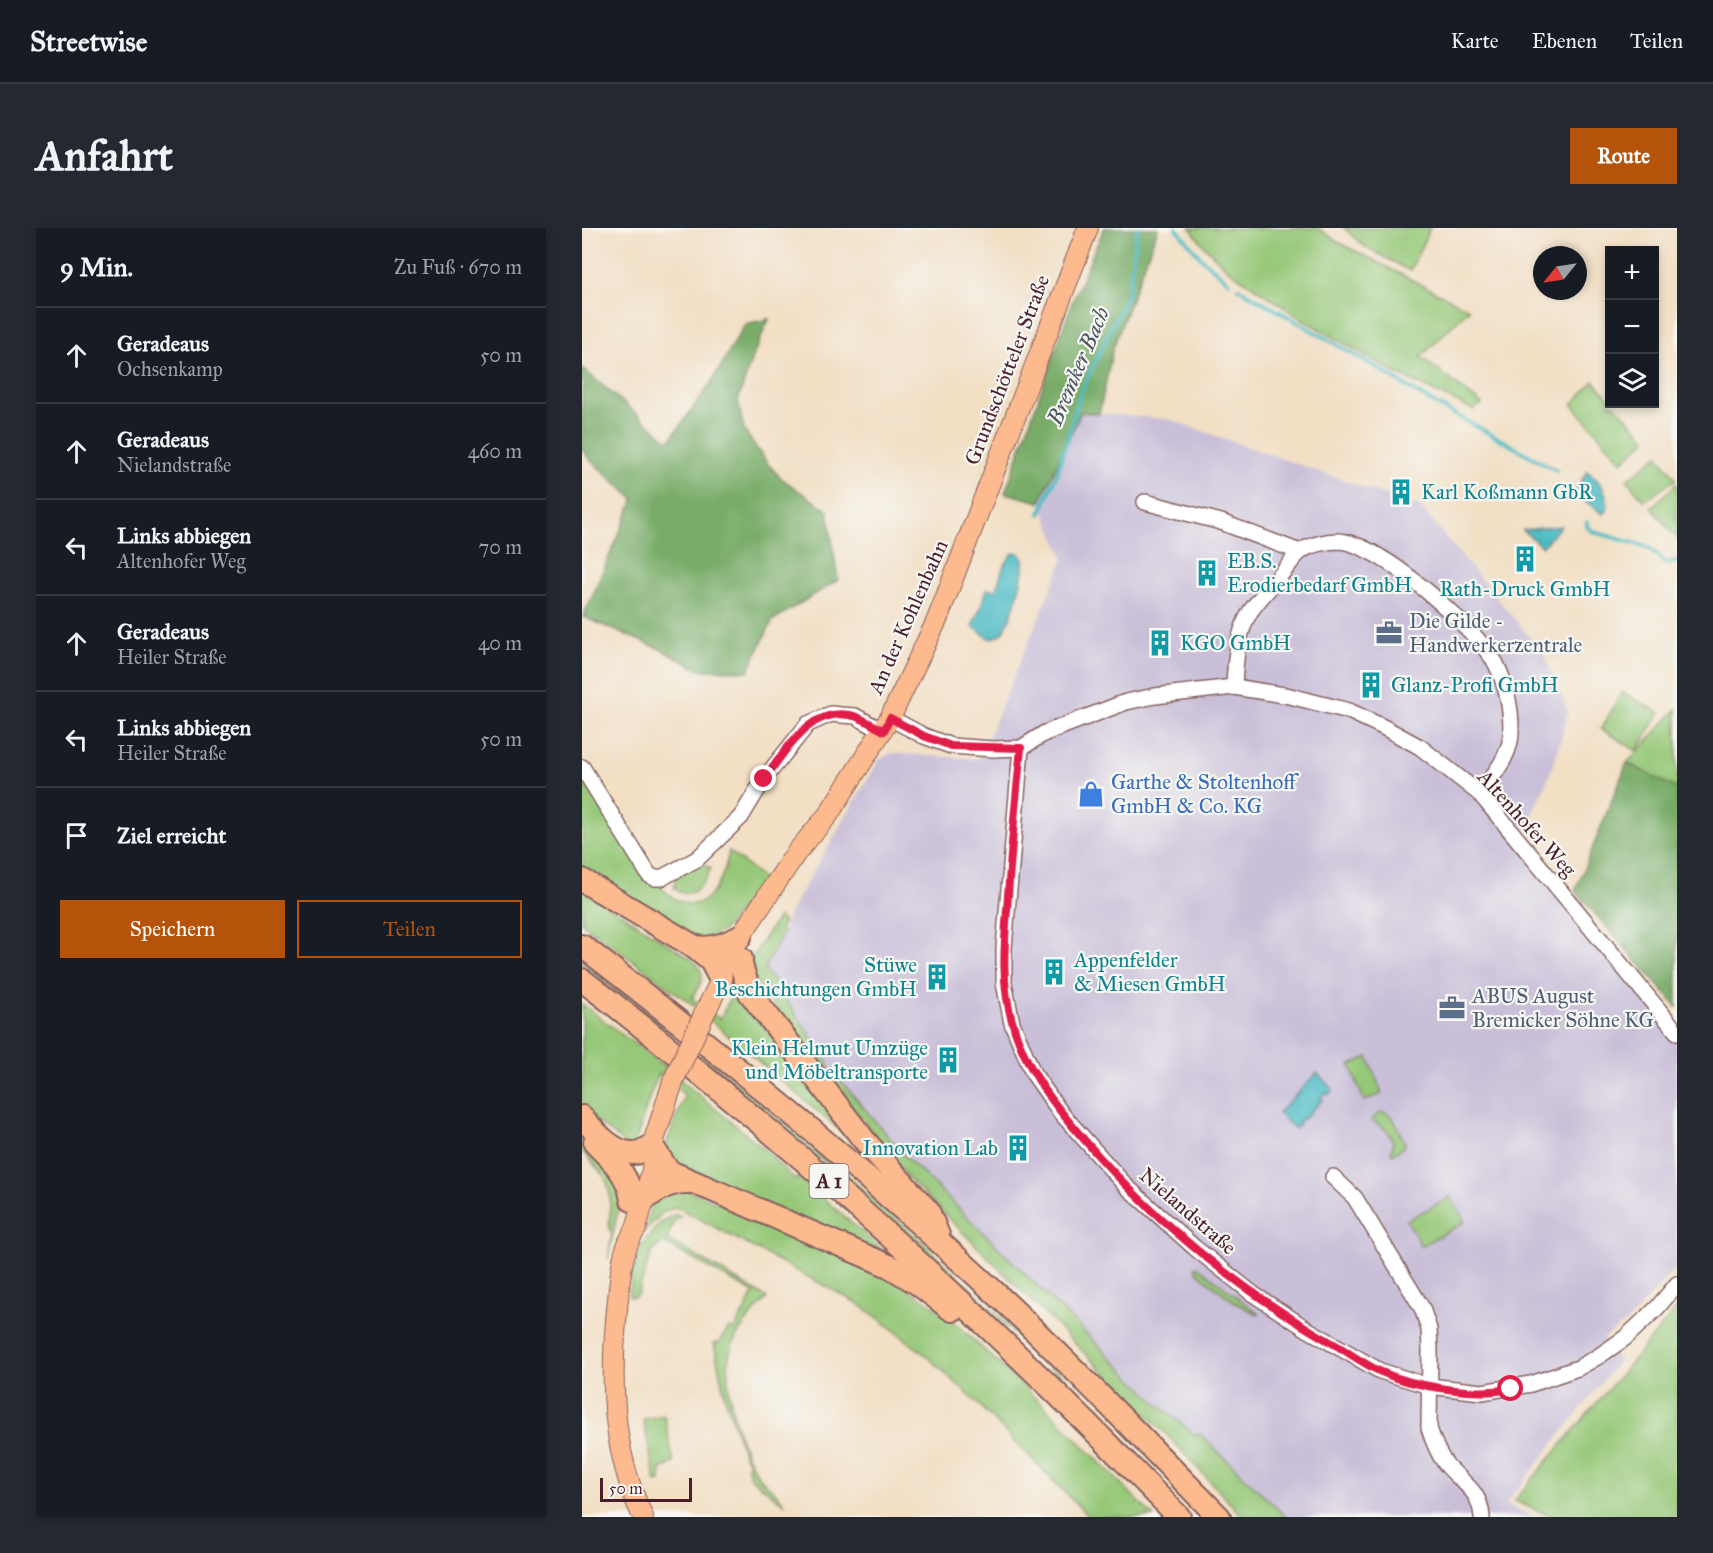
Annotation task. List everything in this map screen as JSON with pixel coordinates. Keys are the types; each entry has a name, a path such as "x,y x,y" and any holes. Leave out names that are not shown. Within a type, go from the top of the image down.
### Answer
{"highway":[{"path":"582,880 693,946 711,962 719,984 730,985 750,993"},
{"name":"A 1","path":"582,946 799,1118 943,1245 1111,1406 1219,1517"},
{"path":"693,946 741,948 741,965 750,993 864,1140 928,1211 943,1245"},
{"name":"A 1","path":"582,980 627,1013 785,1143 897,1241 1023,1359 1179,1517"},
{"path":"582,1117 597,1136 619,1149 633,1154 652,1146 668,1171 889,1266 917,1283 1023,1359"},
{"path":"582,1129 622,1171 638,1200 670,1183 691,1182"}],"main road":[{"name":"Grundschötteler Straße","path":"972,529 1088,228"},
{"name":"An der Kohlenbahn","path":"643,1517 621,1452 613,1397 612,1367 620,1278 629,1237 626,1227 638,1200 643,1156 652,1146 672,1085 719,984 730,976 741,948 796,853 828,815 887,724 937,620 972,529"}],"street":[{"path":"1145,502 1221,522 1300,552"},
{"path":"1234,687 1236,654 1250,612 1300,552 1328,541 1341,541 1362,546 1412,579 1478,639 1496,664 1507,690 1512,731 1509,747 1503,760 1480,794"},
{"name":"Altenhofer Weg","path":"1021,748 1045,734 1126,702 1155,696 1234,687 1290,696 1349,711 1420,747 1480,794 1677,1032"},
{"path":"582,767 649,875 661,878 697,859 741,817 764,779 808,724 831,714 855,716 887,724 951,746 1021,748"},
{"name":"Nielandstraße","path":"1021,748 1004,948 1004,983 1007,1004 1016,1033 1033,1073 1090,1148 1126,1186 1185,1239 1253,1294 1307,1329 1380,1371 1429,1386 1482,1392 1496,1392 1565,1374 1599,1356 1625,1338 1657,1308 1677,1284"},
{"path":"1333,1177 1355,1198 1422,1308 1428,1329 1429,1428 1435,1445 1446,1464 1475,1492 1482,1517"}],"shaded area":[{"path":"1081,412 1168,419 1420,507 1544,654 1568,712 1555,761 1521,842 1677,1023 1677,1266 1629,1320 1603,1339 1619,1360 1506,1504 1534,1517 1275,1517 903,1154 829,1067 764,968 783,933 790,911 879,760 891,753 979,759 1064,558 1040,502"}],"green space":[{"path":"1104,228 1158,228 1113,348 1099,414 1081,412 1040,502 1005,493 1073,300"},
{"path":"1190,228 1318,228 1338,242 1469,309 1421,357 1482,404 1473,410 1395,373 1302,319 1228,270"},
{"path":"1344,228 1430,228 1410,271 1365,247"},
{"path":"769,319 752,358 738,401 744,430 767,463 781,478 828,511 838,580 773,620 748,671 700,670 660,649 583,617 634,499 590,460 582,449 582,368 669,441 711,383 745,324"},
{"path":"1594,381 1605,393 1605,408 1618,408 1647,439 1622,462 1572,404"},
{"path":"1658,455 1676,479 1644,501 1627,480"},
{"path":"1677,485 1677,538 1651,508"},
{"path":"1622,692 1660,713 1637,751 1601,729"},
{"path":"1677,709 1677,789 1627,763"},
{"path":"1627,763 1677,789 1677,1007 1575,891"},
{"path":"582,778 649,873 672,896 684,903 695,904 705,900 713,892 720,881 729,851 765,880 723,931 699,941 582,873"},
{"path":"699,863 711,868 697,889 686,893 674,888 676,877"},
{"path":"582,889 692,959 700,970 702,978 692,998 720,1019 732,995 742,999 858,1146 690,1003 582,923"},
{"path":"778,917 784,922 780,930 783,933 764,968 828,1061 829,1067 903,1154 1160,1406 1194,1434 1200,1434 1286,1517 1243,1517 1165,1433 908,1178 751,974 752,957"},
{"path":"582,961 674,1032 673,1035 582,965"},
{"path":"582,1004 660,1063 774,1157 773,1159 796,1180 799,1177 888,1255 680,1170 665,1147 685,1095 659,1074 634,1146 628,1146 582,1110"},
{"path":"702,1054 810,1143 916,1236 1099,1411 1096,1414 952,1276 853,1187 700,1057"},
{"path":"1368,1057 1382,1094 1364,1101 1350,1065"},
{"path":"1381,1112 1394,1120 1405,1143 1393,1154 1391,1153 1393,1142 1391,1137 1380,1125 1371,1120"},
{"path":"582,1135 613,1168 621,1194 608,1259 612,1231 609,1230 610,1194 600,1171 582,1152"},
{"path":"682,1188 866,1261 947,1315 1045,1407 1154,1517 1089,1517 974,1400 928,1357 857,1303 677,1207 663,1212 645,1231 651,1204"},
{"path":"1451,1197 1465,1222 1421,1246 1407,1220"},
{"path":"674,1215 681,1216 675,1220 667,1239 767,1298 747,1320 732,1346 729,1360 729,1393 738,1430 750,1462 760,1478 784,1504 751,1478 747,1466 749,1461 745,1458 725,1398 714,1344 718,1343 729,1328 734,1330 754,1293 662,1242 651,1253 638,1294 634,1297 629,1296 633,1269 643,1245 660,1224"},
{"path":"1197,1266 1259,1314 1236,1303 1199,1274 1195,1268"},
{"path":"1677,1308 1677,1517 1553,1517 1514,1501"},
{"path":"664,1415 674,1463 661,1469 660,1481 656,1482 643,1419"}],"water":[{"path":"1587,471 1600,484 1605,494 1607,511 1602,514 1584,501 1579,494 1577,488"},
{"path":"1561,526 1542,547 1523,530"},
{"path":"1013,553 1021,555 1023,562 1018,595 1006,627 1000,635 990,639 972,626 987,589 996,590 1004,565"},
{"path":"1317,1073 1333,1090 1328,1095 1325,1092 1321,1097 1323,1099 1304,1119 1298,1122 1300,1124 1295,1129 1278,1113"}],"waterway":[{"name":"Bremker Bach","path":"1040,514 1057,474 1081,392 1128,293 1137,228"},
{"path":"1176,228 1203,260 1229,282"},
{"path":"1238,288 1430,401 1556,470"},
{"path":"1587,522 1587,527 1594,532 1648,547 1666,563 1677,561"}],"place":[{"name":"Karl Koßmann GbR","path":"1401,492"},
{"name":"Rath-Druck GmbH","path":"1525,559"},
{"name":"EB.S. Erodierbedarf GmbH","path":"1207,573"},
{"name":"Die Gilde - Handwerkerzentrale","path":"1389,633"},
{"name":"KGO GmbH","path":"1160,643"},
{"name":"Glanz-Profi GmbH","path":"1371,685"},
{"name":"Garthe & Stoltenhoff GmbH & Co. KG","path":"1091,794"},
{"name":"Appenfelder & Miesen GmbH","path":"1054,972"},
{"name":"Stüwe Beschichtungen GmbH","path":"937,977"},
{"name":"ABUS August Bremicker Söhne KG","path":"1452,1008"},
{"name":"Klein Helmut Umzüge und Möbeltransporte","path":"948,1060"},
{"name":"Innovation Lab","path":"1018,1148"}],"route":[{"path":"764,779 808,724 831,714 855,716 884,731 890,718 924,736 951,746 1021,748 1009,874 1004,983 1007,1004 1019,1042 1033,1073 1061,1113 1126,1186 1185,1239 1253,1294 1307,1329 1380,1371 1429,1386 1482,1392 1511,1389"}]}
